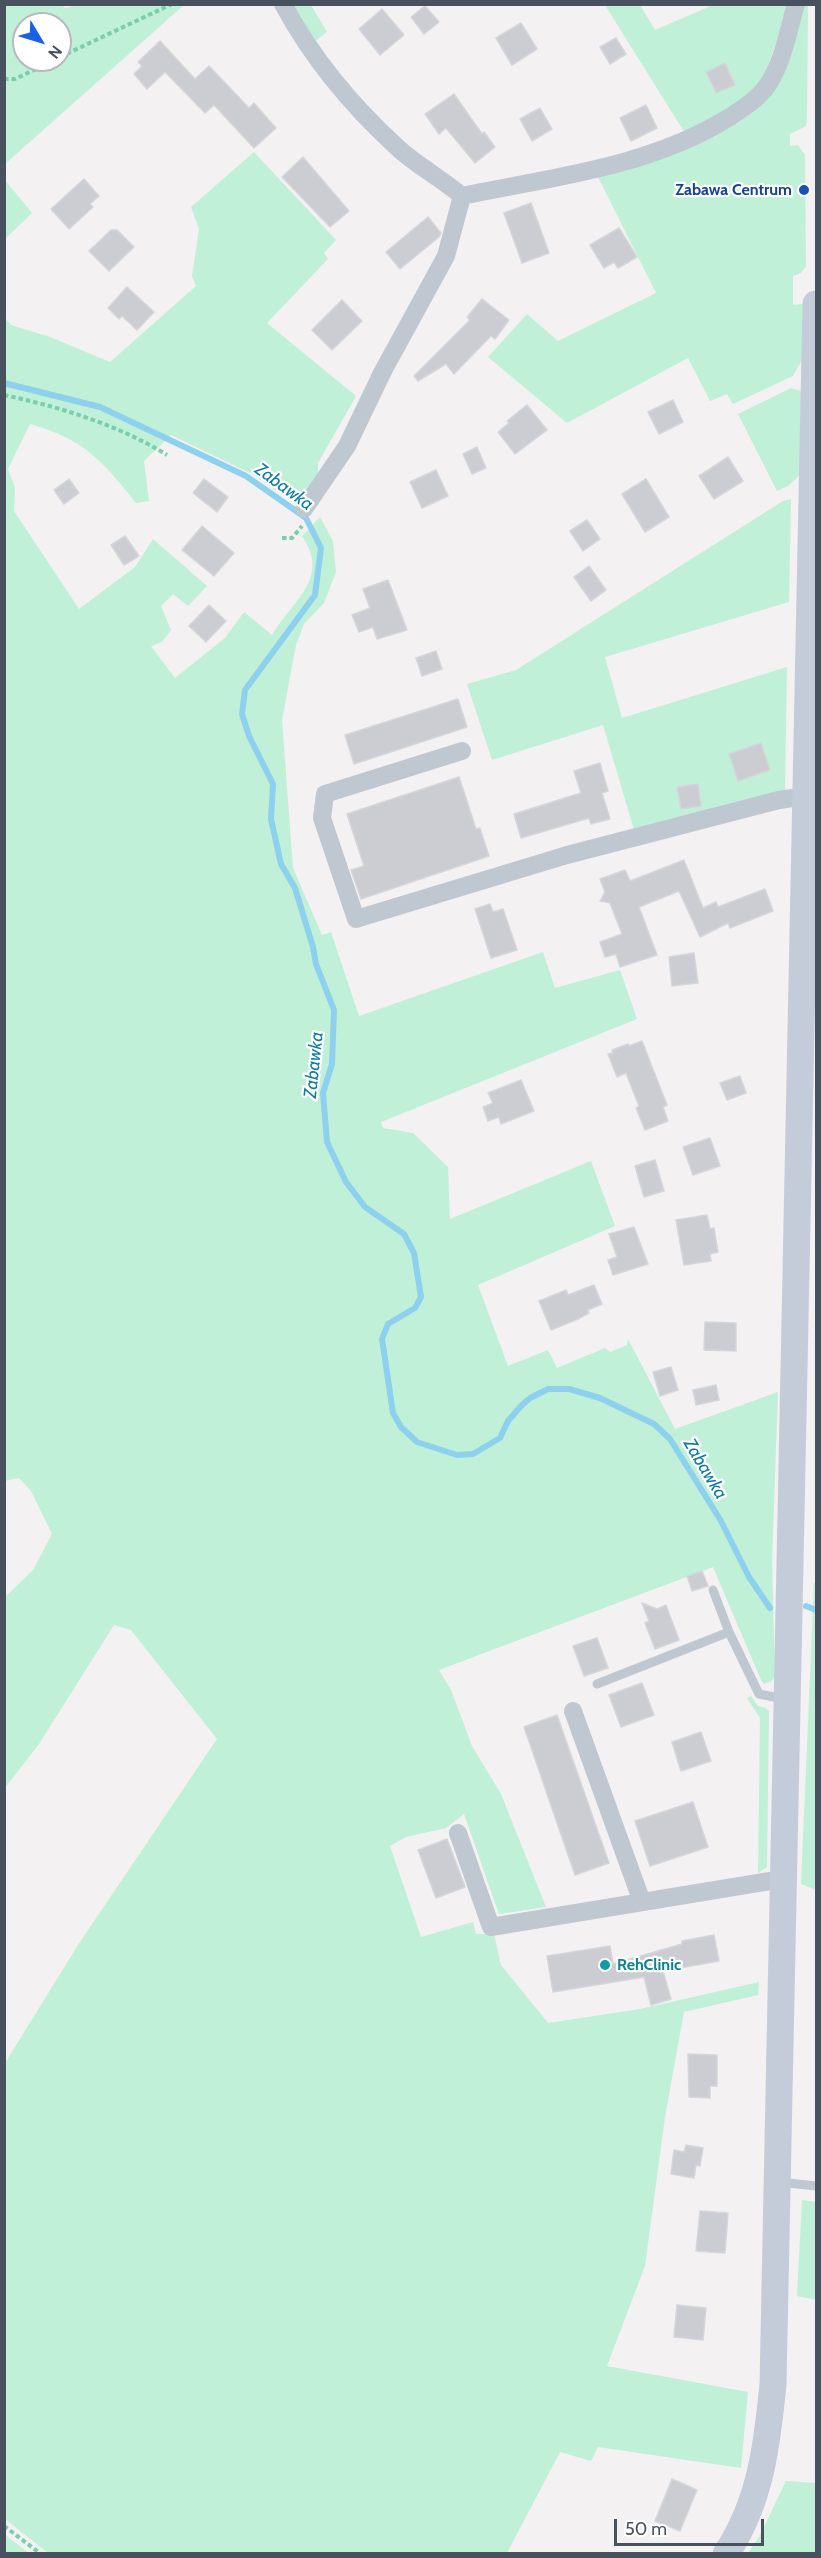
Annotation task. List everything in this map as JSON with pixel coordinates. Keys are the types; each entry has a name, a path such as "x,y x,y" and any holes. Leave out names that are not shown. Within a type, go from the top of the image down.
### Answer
{"main road":[{"path":"726,2553 754,2501 766,2454 773,2384 787,1700 809,1020 806,796 816,304"}],"street":[{"path":"283,4 300,36 357,107 400,150 462,196 610,166 697,137 751,103 767,86 782,54 796,4"},
{"path":"301,514 347,446 383,371 446,256 462,196"},
{"path":"462,751 325,794 321,818 356,919 567,855 779,800 806,796"},
{"path":"573,1712 642,1902"},
{"path":"458,1833 491,1927 783,1881"}],"lane":[{"path":"713,1590 729,1632 759,1694 787,1700"},
{"path":"597,1684 729,1632"},
{"path":"777,2182 816,2186"}],"path":[{"path":"72,51 172,4"},
{"path":"4,79 15,79 30,72"},
{"path":"4,395 43,403 142,439 167,455"},
{"path":"282,538 292,538"},
{"path":"4,2526 41,2553"}],"green space":[{"path":"81,4 184,5 5,164 5,5 62,5 65,8"},
{"path":"292,5 311,5 327,32 314,42"},
{"path":"605,5 640,5 655,30 713,5 790,5 762,82 752,97 688,133 683,130"},
{"path":"804,5 808,5 807,118 806,126 790,134 790,146 798,145 805,155 806,266 801,273 793,276 793,305 803,304 802,360 793,376 733,404 727,394 710,401 688,358 567,423 488,357 527,314 558,341 656,293 596,173 757,105"},
{"path":"254,152 336,240 324,253 328,259 267,323 356,396 318,463 318,480 301,504 294,503 252,474 171,435 144,461 149,501 136,503 91,453 65,437 30,424 8,469 15,488 14,511 79,609 135,567 153,539 207,586 188,606 173,594 161,606 171,630 162,642 151,646 175,678 225,638 244,612 272,635 306,588 311,577 310,551 302,536 320,517 333,541 336,572 324,603 304,624 296,645 282,720 293,868 322,935 331,932 359,1016 543,952 555,988 620,970 637,1019 381,1122 383,1128 413,1133 448,1167 450,1219 591,1161 615,1226 478,1285 508,1366 548,1350 557,1368 605,1348 610,1352 627,1345 628,1339 675,1429 778,1392 772,1561 775,1676 772,1681 764,1684 761,1680 713,1567 439,1670 451,1690 472,1746 501,1794 546,1907 499,1914 464,1814 446,1828 406,1837 390,1846 421,1937 473,1922 476,1934 494,1934 501,1965 548,2023 640,2009 759,1982 758,1995 684,2012 665,2117 645,2266 607,2366 748,2392 741,2468 598,2447 591,2461 560,2452 507,2553 48,2553 5,2519 5,2063 78,1945 217,1739 131,1630 114,1625 39,1744 5,1788 5,1597 33,1570 52,1534 31,1491 19,1478 4,1481 5,318 11,325 50,337 110,362 196,286 192,276 199,229 191,207"},
{"path":"5,180 32,213 4,239"},
{"path":"791,388 801,391 802,473 788,486 777,491 738,414"},
{"path":"791,499 789,602 605,657 622,718 787,667 785,790 634,830 603,725 492,760 467,684 516,670 783,501"},
{"path":"816,1582 816,1890 801,1884 814,1583"},
{"path":"751,1696 758,1706 769,1711 767,1867 758,1873 760,1718 747,1698"},
{"path":"802,2200 816,2202 816,2300 797,2296"},
{"path":"786,2481 816,2483 816,2553 748,2553 759,2537"},
{"path":"4,2534 29,2553 5,2553"}],"building":[{"path":"425,6 439,22 424,34 411,17"},
{"path":"382,9 404,35 380,55 359,29"},
{"path":"521,23 537,49 512,65 496,38"},
{"path":"616,38 626,54 610,64 600,47"},
{"path":"160,41 195,79 209,66 249,108 254,103 276,128 254,148 214,105 205,113 165,72 147,89 134,74 142,66 138,62"},
{"path":"725,63 735,85 716,93 706,72"},
{"path":"454,94 482,134 484,132 495,147 475,163 446,128 439,134 425,114"},
{"path":"646,105 657,128 631,141 620,118"},
{"path":"540,108 552,129 532,141 520,119"},
{"path":"303,157 349,211 330,227 282,177"},
{"path":"84,179 99,196 90,204 93,207 69,229 51,209"},
{"path":"531,203 549,253 522,263 504,213"},
{"path":"428,217 441,233 439,237 400,269 386,252"},
{"path":"619,228 637,257 618,268 614,262 604,268 590,245"},
{"path":"111,230 117,230 134,247 109,271 89,251"},
{"path":"127,287 154,312 137,330 122,316 119,319 108,308"},
{"path":"482,299 509,320 495,339 491,336 454,374 446,364 418,381 414,376 470,320 467,317"},
{"path":"342,300 362,321 332,350 312,330"},
{"path":"673,400 683,422 659,434 648,412"},
{"path":"527,405 547,430 515,454 498,432 509,423 507,421"},
{"path":"477,447 486,468 472,474 463,454"},
{"path":"728,457 743,481 714,499 699,476"},
{"path":"436,470 448,496 422,508 410,482"},
{"path":"69,479 79,493 64,504 54,490"},
{"path":"204,479 228,497 217,512 193,493"},
{"path":"646,479 669,517 645,532 622,494"},
{"path":"587,520 600,539 583,551 570,531"},
{"path":"202,526 234,553 214,576 182,550"},
{"path":"125,536 139,556 124,565 111,545"},
{"path":"589,566 606,590 591,601 574,577"},
{"path":"388,580 407,630 377,639 373,627 359,632 352,615 370,608 363,589"},
{"path":"209,605 226,621 206,642 189,626"},
{"path":"436,651 442,669 422,676 416,658"},
{"path":"458,699 467,727 354,764 345,735"},
{"path":"761,743 770,770 738,781 729,754"},
{"path":"600,763 608,791 602,793 610,819 591,824 589,818 521,838 514,814 581,793 574,771"},
{"path":"459,777 476,829 480,828 489,856 361,899 351,870 364,866 347,814"},
{"path":"698,784 701,806 681,809 677,787"},
{"path":"684,860 703,908 716,902 718,907 765,889 773,911 730,928 728,923 700,937 679,891 639,907 657,955 620,967 616,954 605,957 600,942 622,934 610,903 600,901 605,892 600,879 625,870 630,881"},
{"path":"490,904 493,912 503,909 517,950 491,958 475,909"},
{"path":"694,953 698,983 672,986 669,957"},
{"path":"642,1041 667,1105 663,1107 668,1121 645,1130 636,1108 639,1106 626,1073 617,1077 608,1054 613,1053 612,1050"},
{"path":"740,1076 746,1093 727,1100 720,1083"},
{"path":"521,1080 534,1111 501,1124 499,1117 488,1121 483,1107 493,1103 488,1093"},
{"path":"710,1138 720,1166 693,1175 683,1147"},
{"path":"655,1160 664,1191 644,1197 635,1166"},
{"path":"707,1215 710,1229 714,1228 718,1252 710,1254 711,1261 684,1265 676,1220"},
{"path":"634,1227 648,1264 613,1275 608,1260 617,1257 609,1234"},
{"path":"594,1285 602,1304 588,1310 589,1313 578,1319 551,1330 539,1301 566,1290 568,1295"},
{"path":"705,1322 736,1323 736,1351 704,1350"},
{"path":"671,1367 678,1390 660,1396 653,1372"},
{"path":"716,1385 719,1400 696,1405 693,1390"},
{"path":"702,1571 708,1586 692,1591 687,1576"},
{"path":"642,1603 657,1609 666,1605 679,1640 655,1649 645,1623 649,1621"},
{"path":"597,1638 608,1668 584,1676 573,1646"},
{"path":"642,1683 654,1715 621,1727 609,1695"},
{"path":"557,1715 609,1863 575,1875 524,1727"},
{"path":"701,1732 711,1761 681,1771 672,1742"},
{"path":"693,1802 708,1847 650,1866 635,1821"},
{"path":"447,1839 465,1887 436,1898 418,1850"},
{"path":"714,1935 719,1961 663,1971 671,1999 651,2005 644,1977 553,1992 547,1956 610,1946 613,1964 682,1944 682,1941"},
{"path":"688,2054 717,2055 717,2086 710,2086 710,2098 689,2097"},
{"path":"686,2145 703,2148 700,2166 696,2165 694,2178 671,2174 674,2150 684,2152"},
{"path":"700,2211 728,2213 725,2253 696,2251"},
{"path":"677,2305 706,2308 703,2340 674,2337"},
{"path":"672,2479 697,2490 680,2531 655,2521"}],"waterway":[{"name":"Zabawka","path":"4,383 100,407 246,476 306,518 321,548 315,595 245,690 242,714 249,736 273,784 271,819 281,864 295,888 316,964 334,1010 332,1064 323,1093 327,1142 346,1182 365,1207 404,1234 414,1253 421,1297 415,1308 388,1324 382,1339 393,1413 401,1427 417,1442 457,1455 473,1454 500,1438 508,1421 521,1406 530,1398 548,1389 569,1389 600,1398 654,1424 670,1439 721,1521 749,1577 770,1608"},
{"name":"Zabawka","path":"806,1606 816,1610"}],"place":[{"name":"Zabawa Centrum","path":"804,190"},
{"name":"RehClinic","path":"605,1965"}]}
